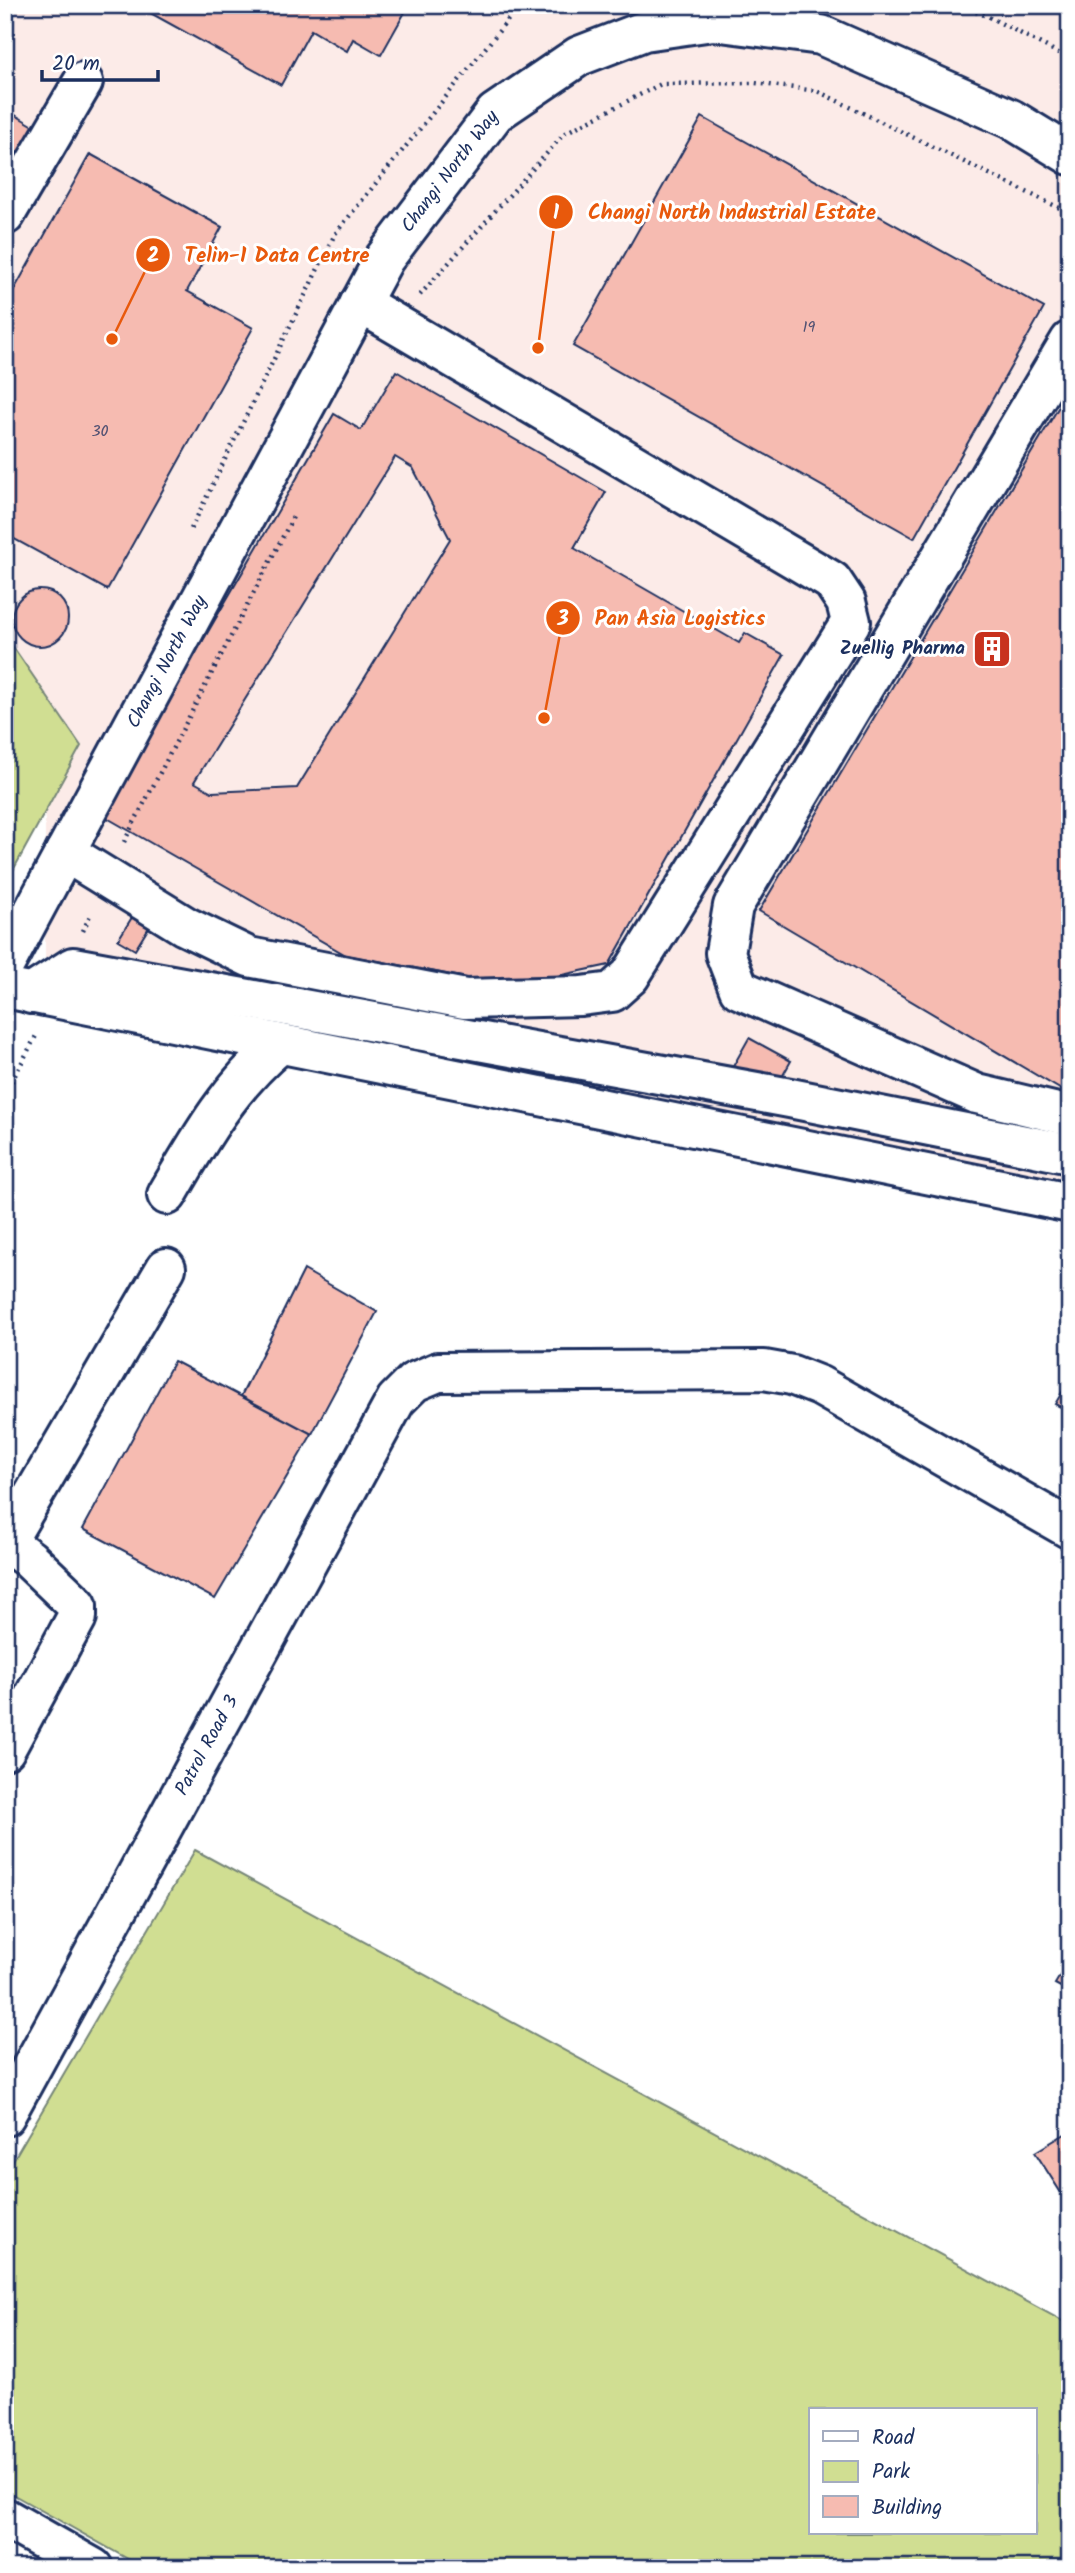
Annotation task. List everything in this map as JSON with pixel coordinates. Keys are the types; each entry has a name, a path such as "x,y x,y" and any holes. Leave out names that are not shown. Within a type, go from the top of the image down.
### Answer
{"street":[{"name":"Changi North Way","path":"5,964 384,259 495,113 579,56 644,31 713,21 821,35 1012,120 1070,155"},
{"path":"5,215 83,82"},
{"path":"65,852 185,926 248,957 465,999 582,996 612,992 630,976 851,622 846,602 832,582 360,303"},
{"path":"1070,341 733,906 725,953 739,989 976,1094 1070,1116"},
{"path":"31,994 73,967 763,1093 1070,1154"},
{"path":"31,994 1070,1203"},
{"path":"166,1195 216,1113 260,1062 280,1044"},
{"path":"5,1750 77,1617 78,1610 77,1605 6,1542 166,1268"},
{"name":"Patrol Road 3","path":"5,2116 396,1401 414,1382 438,1372 764,1370 793,1375 820,1385 1070,1529"},
{"path":"5,2518 93,2568"}],"path":[{"path":"335,234 520,5"},
{"path":"956,5 987,16 1070,60"},
{"path":"5,1094 31,994"}],"shaded area":[{"path":"5,5 1070,5 1070,1215 45,1010 45,750 5,690"}],"green space":[{"path":"5,635 81,746 5,885"},
{"path":"195,1850 1070,2325 1070,2568 144,2568 5,2490 5,2174"}],"building":[{"path":"136,5 409,5 381,55 353,39 347,51 311,30 281,85"},
{"path":"5,109 44,132 5,197"},
{"path":"702,117 1044,308 914,538 573,346"},
{"path":"90,154 222,227 187,291 253,328 107,590 5,534 5,306"},
{"path":"396,371 606,492 574,548 739,643 745,633 784,655 609,965 510,986 346,955 102,815 334,414 361,430","holes":["395,457 413,468 450,539 297,788 212,792 194,782"]},
{"name":"Zuellig Pharma","path":"1070,388 1070,1095 759,911"},
{"path":"40,590 51,592 60,598 66,607 66,629 60,638 51,644 40,646 29,644 20,638 14,629 12,618 14,607 20,598 29,592"},
{"path":"134,914 151,924 135,950 118,940"},
{"path":"749,1038 791,1061 773,1093 731,1070"},
{"path":"304,1270 377,1312 312,1434 241,1396"},
{"path":"174,1361 312,1434 215,1599 83,1529"},
{"path":"1070,1379 1070,1412 1055,1404"},
{"path":"1070,1959 1070,1992 1055,1984"},
{"path":"1070,2131 1070,2207 1035,2152"}],"place":[{"name":"Telin-1 Data Centre","path":"112,339"},
{"name":"Changi North Industrial Estate","path":"538,348"},
{"name":"Zuellig Pharma","path":"992,649"},
{"name":"Pan Asia Logistics","path":"544,718"}]}
